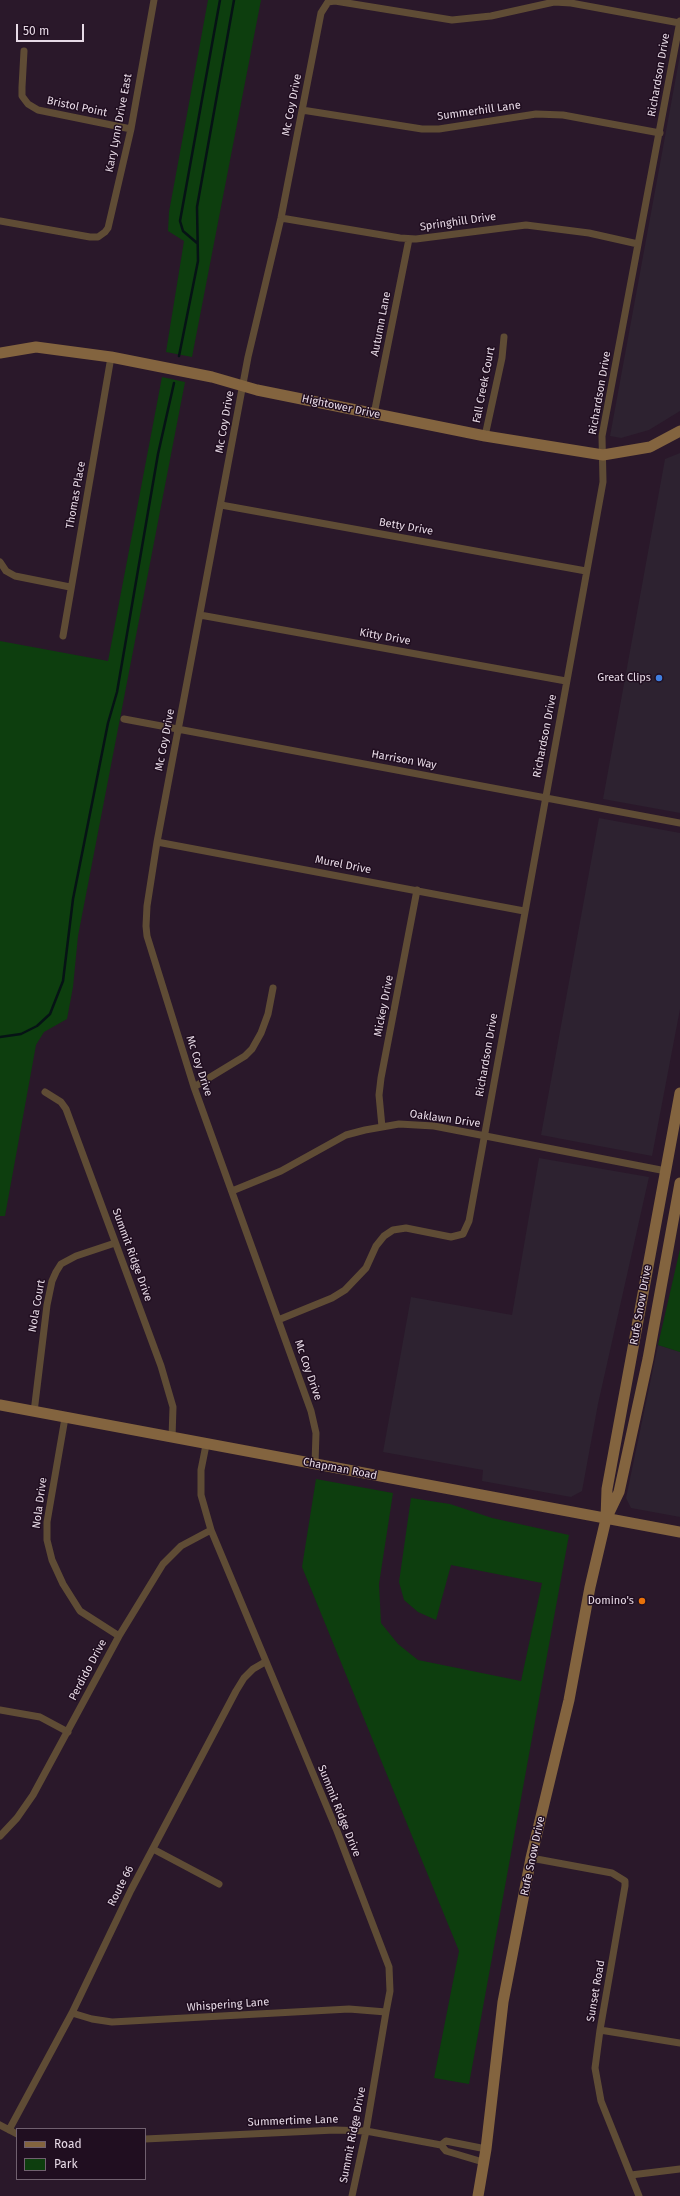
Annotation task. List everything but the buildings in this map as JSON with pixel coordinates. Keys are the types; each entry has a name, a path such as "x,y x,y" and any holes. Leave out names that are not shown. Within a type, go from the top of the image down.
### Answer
{"main road":[{"name":"Hightower Drive","path":"0,353 36,348 111,357 164,367 242,386 374,414 485,436 603,455 650,447 680,431"},
{"name":"Rufe Snow Drive","path":"478,2196 486,2149 502,2002 531,1858 569,1700 590,1587 606,1519 607,1489 680,1093"},
{"name":"Rufe Snow Drive","path":"606,1519 619,1492 648,1359 680,1183"},
{"name":"Chapman Road","path":"0,1405 206,1445 680,1532"}],"street":[{"name":"Kary Lynn Drive East","path":"0,221 90,237 98,237 108,228 131,129 154,0"},
{"name":"Mc Coy Drive","path":"315,1464 316,1433 311,1411 194,1087 147,936 147,906 157,842 242,386 281,218 321,13 328,2 335,1 452,20 491,16 535,3"},
{"path":"535,3 571,3 680,22"},
{"name":"Richardson Drive","path":"278,1320 332,1298 345,1290 366,1268 376,1246 384,1236 393,1230 406,1228 451,1237 463,1234 469,1221 544,796 603,482 602,436 680,22"},
{"name":"Bristol Point","path":"24,51 22,96 28,104 38,110 131,129"},
{"name":"Summerhill Lane","path":"302,110 422,128 439,129 536,114 563,116 660,133"},
{"name":"Springhill Drive","path":"281,218 409,239 526,225 589,233 638,244"},
{"name":"Autumn Lane","path":"374,414 409,239"},
{"name":"Fall Creek Court","path":"485,436 502,358 504,337"},
{"name":"Thomas Place","path":"63,636 70,587 111,357"},
{"name":"Betty Drive","path":"221,505 586,571"},
{"path":"0,562 6,571 14,576 70,587"},
{"name":"Kitty Drive","path":"200,615 566,681"},
{"name":"Harrison Way","path":"124,719 544,796 680,823"},
{"name":"Murel Drive","path":"157,842 524,911"},
{"name":"Mickey Drive","path":"382,1126 379,1095 381,1078 417,890"},
{"path":"194,1087 245,1056 252,1049 261,1033 268,1014 273,988"},
{"name":"Summit Ridge Drive","path":"45,1092 61,1102 66,1109 169,1392 173,1407 172,1438"},
{"name":"Oaklawn Drive","path":"232,1191 281,1171 346,1135 382,1126 415,1123 666,1171"},
{"name":"Nola Court","path":"34,1412 47,1305 52,1281 56,1272 61,1264 76,1256 115,1243"},
{"name":"Nola Drive","path":"65,1418 47,1522 47,1540 52,1560 63,1584 80,1611 119,1636"},
{"name":"Summit Ridge Drive","path":"206,1445 201,1470 201,1495 211,1530 337,1832 389,1967 390,1991 366,2131 352,2196"},
{"name":"Perdido Drive","path":"0,1836 17,1818 33,1795 119,1636 163,1564 181,1546 211,1530"},
{"name":"Route 66","path":"9,2130 72,2012 131,1890 236,1692 249,1674 265,1662"},
{"path":"0,1710 40,1717 68,1732"},
{"path":"153,1849 219,1884"},
{"name":"Sunset Road","path":"531,1858 612,1873 625,1881 626,1886 600,2030 596,2068 601,2101 639,2196"},
{"name":"Whispering Lane","path":"72,2012 92,2019 112,2022 349,2009 386,2012"},
{"path":"600,2030 680,2043"},
{"path":"0,2125 16,2134"},
{"name":"Summertime Lane","path":"146,2139 335,2130 366,2131 440,2145 446,2151 483,2162"},
{"name":"Summertime Lane","path":"440,2145 446,2141 486,2149"},
{"path":"631,2175 680,2169"}],"shaded area":[{"path":"680,55 680,411 649,430 621,438 610,436"},
{"path":"680,453 680,813 603,799 665,459"},
{"path":"599,818 680,833 680,1009 652,1156 541,1135"},
{"path":"539,1158 649,1177 598,1404 582,1491 571,1497 482,1481 483,1470 383,1452 411,1297 512,1315"},
{"path":"658,1345 680,1352 680,1517 631,1508 626,1498"}],"green space":[{"path":"208,0 261,0 192,357 166,352 184,241 168,231 169,212"},
{"path":"162,377 185,382 78,936 73,987 67,1019 44,1032 36,1045 5,1216 0,1216 0,641 108,661"},
{"path":"680,1249 680,1352 658,1345"},
{"path":"316,1479 393,1493 379,1584 381,1623 398,1644 418,1660 521,1681 542,1583 451,1565 436,1620 418,1612 404,1600 399,1582 411,1498 450,1504 492,1518 569,1535 469,2084 434,2078 459,1951 302,1567"}],"waterway":[{"path":"197,243 183,231 180,221 220,0"},
{"path":"179,356 198,261 197,207 234,0"},
{"path":"0,1037 21,1034 37,1026 50,1014 63,981 73,899 108,723 117,692 158,454 174,383"}],"place":[{"name":"Great Clips","path":"659,678"},
{"name":"Domino's","path":"642,1601"}]}
